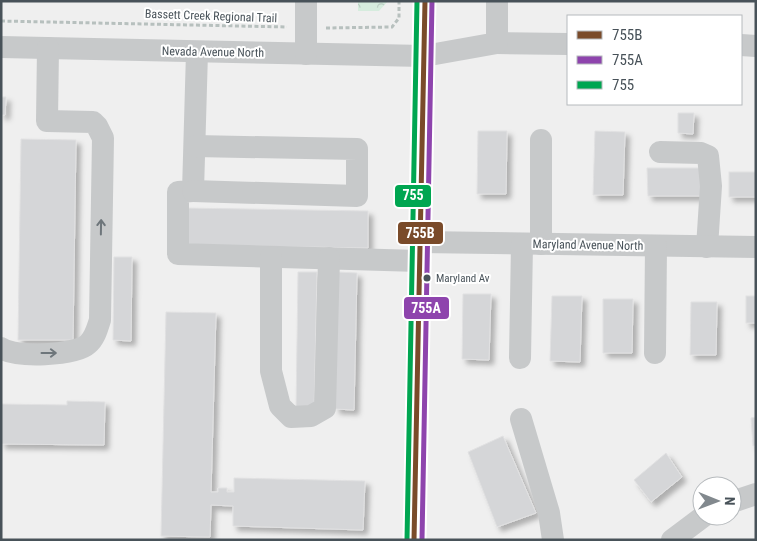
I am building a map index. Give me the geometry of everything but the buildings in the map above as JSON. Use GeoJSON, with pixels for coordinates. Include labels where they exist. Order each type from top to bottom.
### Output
{"type":"FeatureCollection","features":[{"type":"Feature","properties":{"kind":"street"},"geometry":{"type":"LineString","coordinates":[[306,1],[308,28],[306,54]]}},
{"type":"Feature","properties":{"kind":"street"},"geometry":{"type":"LineString","coordinates":[[414,540],[425,1]]}},
{"type":"Feature","properties":{"kind":"street"},"geometry":{"type":"LineString","coordinates":[[497,43],[498,1]]}},
{"type":"Feature","properties":{"kind":"street","name":"Nevada Avenue North"},"geometry":{"type":"LineString","coordinates":[[1,46],[424,56],[497,43],[567,44]]}},
{"type":"Feature","properties":{"kind":"street"},"geometry":{"type":"LineString","coordinates":[[742,45],[756,46]]}},
{"type":"Feature","properties":{"kind":"street"},"geometry":{"type":"LineString","coordinates":[[1,348],[6,352],[17,353],[69,353],[79,351],[89,344],[95,335],[100,320],[103,138],[98,126],[93,122],[47,121],[48,48]]}},
{"type":"Feature","properties":{"kind":"street"},"geometry":{"type":"LineString","coordinates":[[195,146],[357,149],[357,196],[193,192],[197,52]]}},
{"type":"Feature","properties":{"kind":"street"},"geometry":{"type":"LineString","coordinates":[[520,358],[541,140]]}},
{"type":"Feature","properties":{"kind":"street"},"geometry":{"type":"LineString","coordinates":[[660,152],[701,153],[708,156],[711,186],[707,247]]}},
{"type":"Feature","properties":{"kind":"street","name":"Maryland Avenue North"},"geometry":{"type":"LineString","coordinates":[[193,192],[178,192],[178,254],[329,258],[532,244],[756,247]]}},
{"type":"Feature","properties":{"kind":"street"},"geometry":{"type":"LineString","coordinates":[[655,353],[656,246]]}},
{"type":"Feature","properties":{"kind":"street"},"geometry":{"type":"LineString","coordinates":[[271,257],[271,372],[280,406],[291,417],[311,416],[325,408],[329,258]]}},
{"type":"Feature","properties":{"kind":"street"},"geometry":{"type":"LineString","coordinates":[[521,419],[549,514],[553,540]]}},
{"type":"Feature","properties":{"kind":"street"},"geometry":{"type":"LineString","coordinates":[[742,499],[756,494]]}},
{"type":"Feature","properties":{"kind":"street"},"geometry":{"type":"LineString","coordinates":[[672,540],[692,525]]}},
{"type":"Feature","properties":{"kind":"path","name":"Bassett Creek Regional Trail"},"geometry":{"type":"LineString","coordinates":[[1,21],[308,28],[392,27],[399,18],[399,1]]}},
{"type":"Feature","properties":{"kind":"green space"},"geometry":{"type":"Polygon","coordinates":[[[358,1],[388,1],[379,11],[358,11],[358,1]]]}},
{"type":"Feature","properties":{"kind":"transit line","name":"755"},"geometry":{"type":"LineString","coordinates":[[407,540],[417,1]]}},
{"type":"Feature","properties":{"kind":"transit line","name":"755B"},"geometry":{"type":"LineString","coordinates":[[414,540],[425,1]]}},
{"type":"Feature","properties":{"kind":"transit line","name":"755A"},"geometry":{"type":"LineString","coordinates":[[422,540],[432,1]]}},
{"type":"Feature","properties":{"kind":"place","name":"Maryland Av"},"geometry":{"type":"Point","coordinates":[427,278]}}]}
